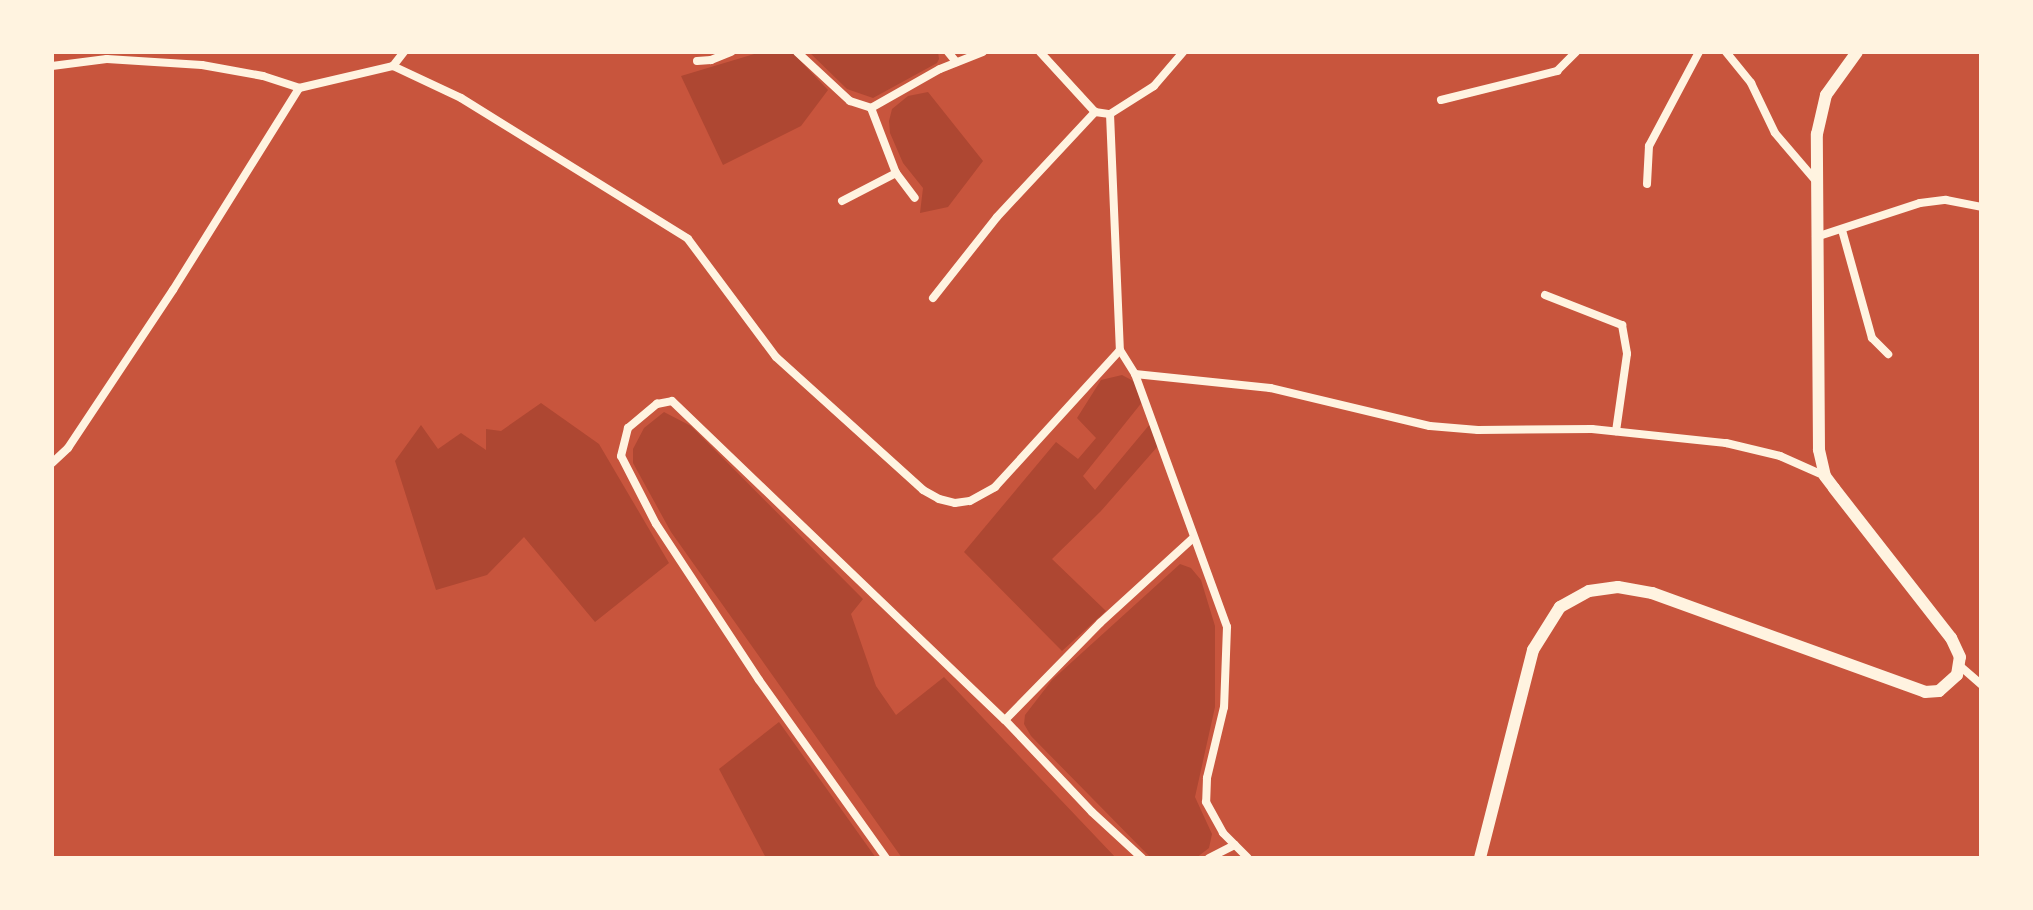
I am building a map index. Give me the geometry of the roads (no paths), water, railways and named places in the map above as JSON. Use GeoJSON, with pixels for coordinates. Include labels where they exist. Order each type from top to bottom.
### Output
{"type":"FeatureCollection","features":[{"type":"Feature","properties":{"kind":"street"},"geometry":{"type":"LineString","coordinates":[[393,66],[404,52]]}},
{"type":"Feature","properties":{"kind":"street"},"geometry":{"type":"LineString","coordinates":[[697,61],[711,60],[731,52]]}},
{"type":"Feature","properties":{"kind":"street"},"geometry":{"type":"LineString","coordinates":[[797,52],[850,101],[871,108],[956,62],[983,52]]}},
{"type":"Feature","properties":{"kind":"street"},"geometry":{"type":"LineString","coordinates":[[948,52],[956,62]]}},
{"type":"Feature","properties":{"kind":"street"},"geometry":{"type":"LineString","coordinates":[[1040,52],[1095,112],[1110,114],[1154,86],[1183,52]]}},
{"type":"Feature","properties":{"kind":"street"},"geometry":{"type":"LineString","coordinates":[[1441,100],[1557,71],[1576,52]]}},
{"type":"Feature","properties":{"kind":"street"},"geometry":{"type":"LineString","coordinates":[[1647,184],[1649,146],[1699,52]]}},
{"type":"Feature","properties":{"kind":"street"},"geometry":{"type":"LineString","coordinates":[[1726,52],[1751,83],[1775,133],[1817,182]]}},
{"type":"Feature","properties":{"kind":"street"},"geometry":{"type":"LineString","coordinates":[[1857,52],[1834,81],[1821,107],[1815,237],[1818,428],[1825,476],[1951,638],[1960,666],[1981,684]]}},
{"type":"Feature","properties":{"kind":"street"},"geometry":{"type":"LineString","coordinates":[[52,66],[107,59],[202,65],[263,76],[299,88],[393,66],[461,98],[688,239],[776,357],[923,490],[939,499],[955,503],[970,501],[995,487],[1120,350]]}},
{"type":"Feature","properties":{"kind":"street"},"geometry":{"type":"LineString","coordinates":[[52,463],[68,448],[164,303],[299,88]]}},
{"type":"Feature","properties":{"kind":"street"},"geometry":{"type":"LineString","coordinates":[[871,108],[896,173],[915,198]]}},
{"type":"Feature","properties":{"kind":"street"},"geometry":{"type":"LineString","coordinates":[[933,298],[997,217],[1095,112]]}},
{"type":"Feature","properties":{"kind":"street"},"geometry":{"type":"LineString","coordinates":[[1110,114],[1120,350],[1135,374],[1192,539],[1222,611],[1228,645],[1224,707],[1207,778],[1206,802],[1216,823],[1248,858]]}},
{"type":"Feature","properties":{"kind":"street"},"geometry":{"type":"LineString","coordinates":[[842,201],[896,173]]}},
{"type":"Feature","properties":{"kind":"street"},"geometry":{"type":"LineString","coordinates":[[1815,237],[1920,203],[1946,200],[1981,207]]}},
{"type":"Feature","properties":{"kind":"street"},"geometry":{"type":"LineString","coordinates":[[1842,230],[1872,338],[1888,354]]}},
{"type":"Feature","properties":{"kind":"street"},"geometry":{"type":"LineString","coordinates":[[1545,295],[1622,325],[1627,354],[1616,431]]}},
{"type":"Feature","properties":{"kind":"street"},"geometry":{"type":"LineString","coordinates":[[1135,374],[1270,388],[1430,426],[1478,430],[1616,431],[1747,447],[1825,476]]}},
{"type":"Feature","properties":{"kind":"street"},"geometry":{"type":"LineString","coordinates":[[886,858],[759,680],[656,524],[621,456],[628,428],[657,404],[672,401],[1005,720],[1092,812],[1142,858]]}},
{"type":"Feature","properties":{"kind":"street"},"geometry":{"type":"LineString","coordinates":[[1005,720],[1100,623],[1192,539]]}},
{"type":"Feature","properties":{"kind":"street"},"geometry":{"type":"LineString","coordinates":[[1480,858],[1533,650],[1545,626],[1560,607],[1589,591],[1618,587],[1652,593],[1925,692],[1946,687],[1960,666]]}},
{"type":"Feature","properties":{"kind":"street"},"geometry":{"type":"LineString","coordinates":[[1209,858],[1235,845]]}}]}
